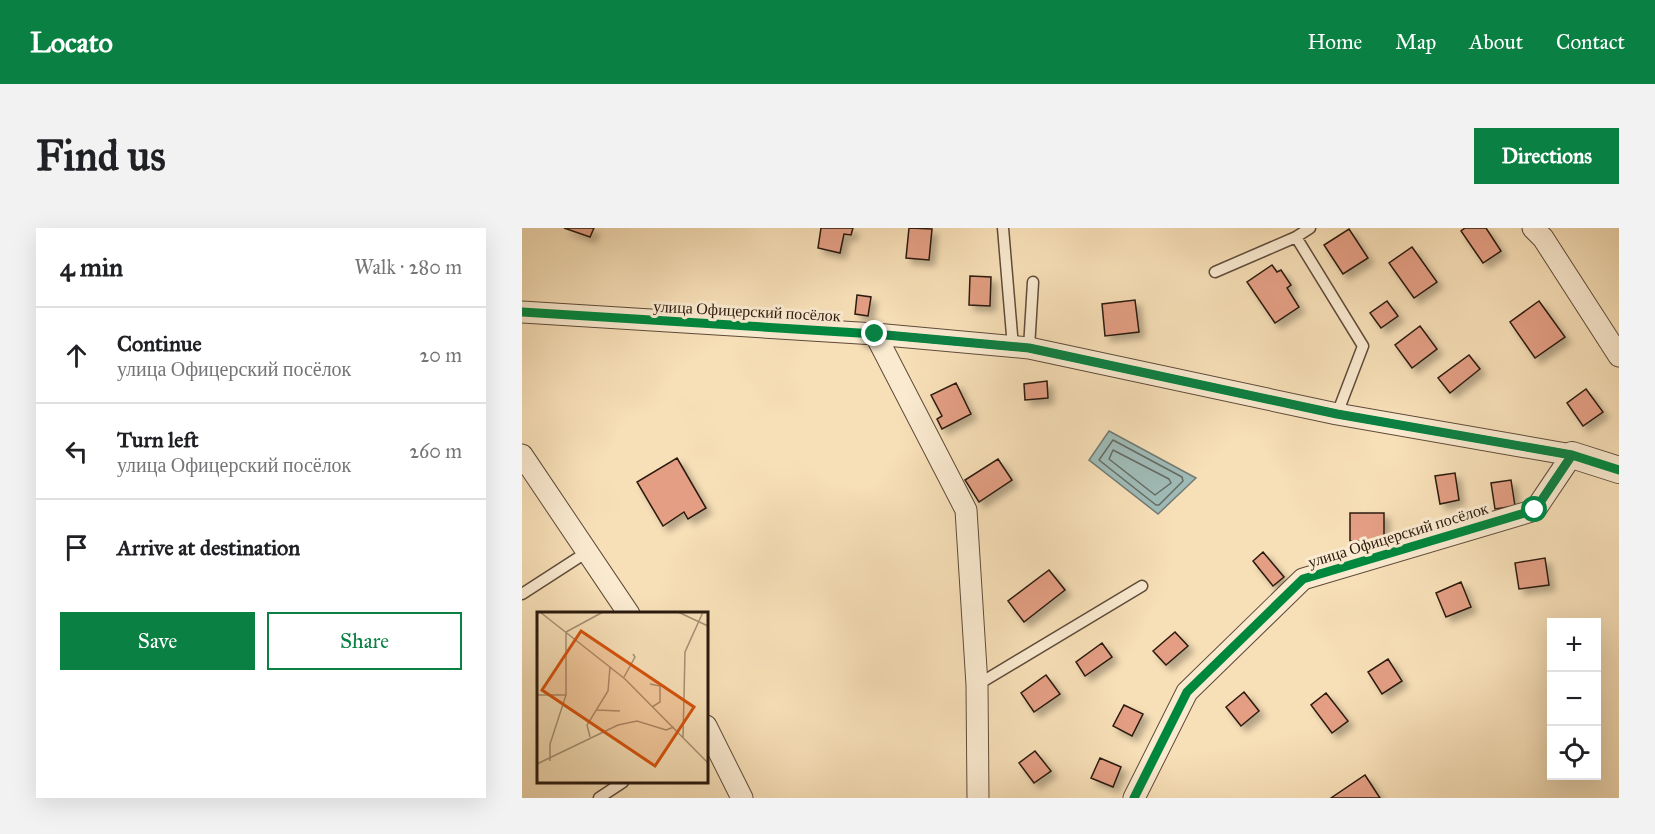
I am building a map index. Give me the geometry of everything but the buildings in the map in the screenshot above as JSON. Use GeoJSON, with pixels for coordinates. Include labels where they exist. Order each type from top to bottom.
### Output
{"type":"FeatureCollection","features":[{"type":"Feature","properties":{"kind":"street"},"geometry":{"type":"LineString","coordinates":[[1533,228],[1543,238],[1619,356]]}},
{"type":"Feature","properties":{"kind":"street","name":"улица Офицерский посёлок"},"geometry":{"type":"LineString","coordinates":[[522,312],[875,334],[1021,348],[1337,414],[1572,455],[1619,470]]}},
{"type":"Feature","properties":{"kind":"street"},"geometry":{"type":"LineString","coordinates":[[875,334],[966,510],[977,685],[978,798]]}},
{"type":"Feature","properties":{"kind":"street"},"geometry":{"type":"LineString","coordinates":[[522,455],[628,612]]}},
{"type":"Feature","properties":{"kind":"street","name":"улица Офицерский посёлок"},"geometry":{"type":"LineString","coordinates":[[1134,798],[1188,692],[1303,579],[1535,510],[1572,455]]}},
{"type":"Feature","properties":{"kind":"street"},"geometry":{"type":"LineString","coordinates":[[708,730],[742,798]]}},
{"type":"Feature","properties":{"kind":"lane"},"geometry":{"type":"LineString","coordinates":[[1003,228],[1021,348]]}},
{"type":"Feature","properties":{"kind":"lane"},"geometry":{"type":"LineString","coordinates":[[1215,272],[1296,237],[1310,228]]}},
{"type":"Feature","properties":{"kind":"lane"},"geometry":{"type":"LineString","coordinates":[[1296,237],[1363,346],[1337,414]]}},
{"type":"Feature","properties":{"kind":"lane"},"geometry":{"type":"LineString","coordinates":[[1021,348],[1034,282]]}},
{"type":"Feature","properties":{"kind":"lane"},"geometry":{"type":"LineString","coordinates":[[522,594],[587,552]]}},
{"type":"Feature","properties":{"kind":"lane"},"geometry":{"type":"LineString","coordinates":[[977,685],[1142,586]]}},
{"type":"Feature","properties":{"kind":"lane"},"geometry":{"type":"LineString","coordinates":[[598,798],[621,783]]}},
{"type":"Feature","properties":{"kind":"water"},"geometry":{"type":"Polygon","coordinates":[[[1109,431],[1196,478],[1158,514],[1089,460],[1109,431]]]}},
{"type":"Feature","properties":{"kind":"cycle path"},"geometry":{"type":"LineString","coordinates":[[522,312],[875,334],[1029,348],[1337,414],[1572,455],[1619,470]]}},
{"type":"Feature","properties":{"kind":"cycle path"},"geometry":{"type":"LineString","coordinates":[[1134,798],[1187,692],[1303,579],[1535,510],[1572,455]]}},
{"type":"Feature","properties":{"kind":"route"},"geometry":{"type":"LineString","coordinates":[[875,334],[1029,348],[1337,414],[1572,455],[1535,510]]}}]}
